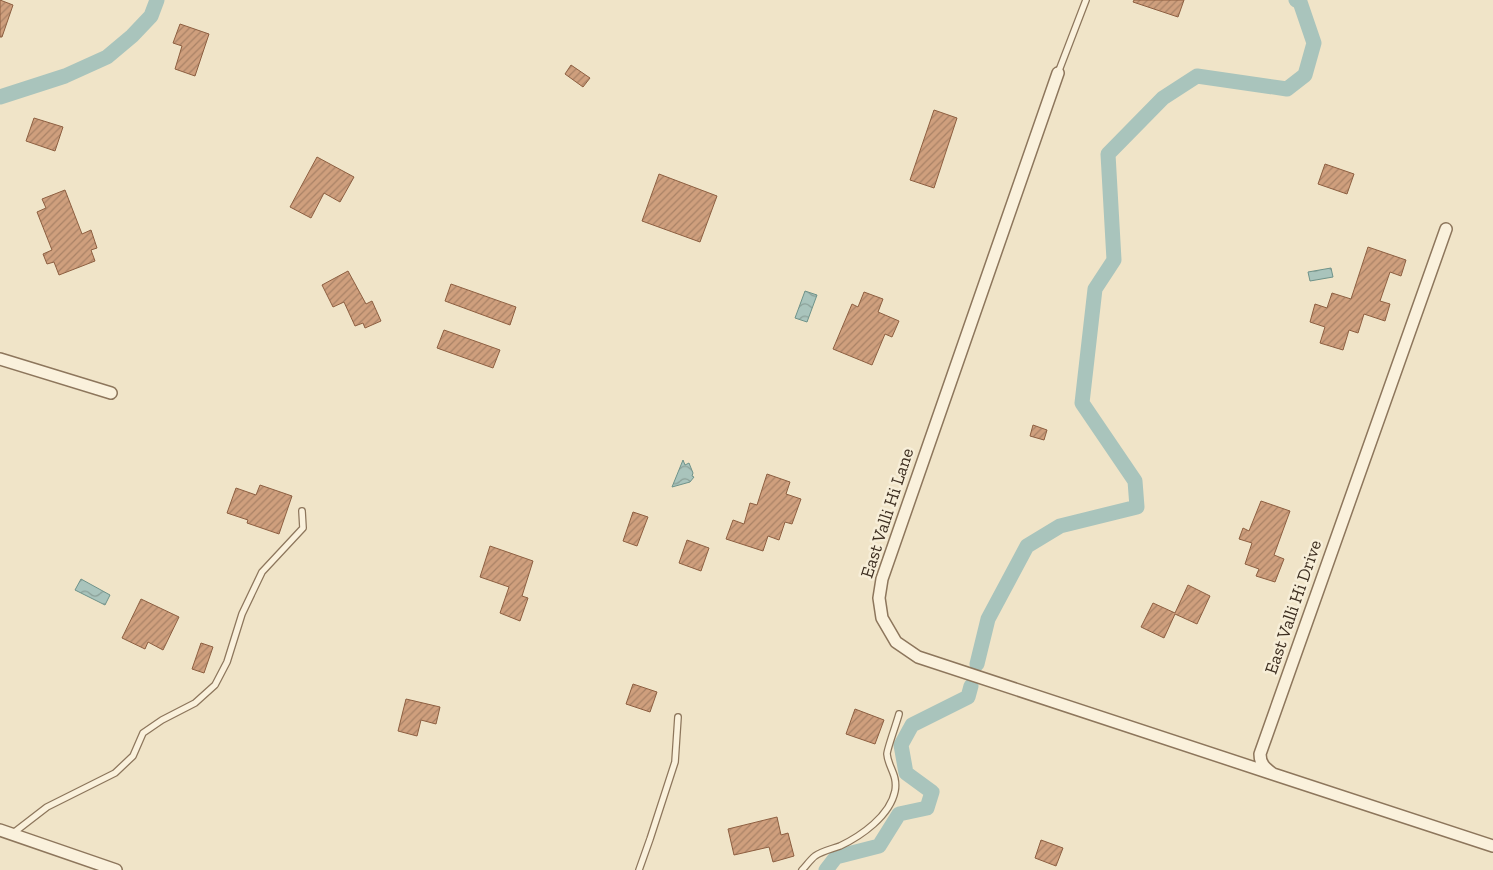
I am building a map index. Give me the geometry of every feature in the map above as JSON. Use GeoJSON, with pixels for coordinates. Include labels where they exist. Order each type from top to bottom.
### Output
{"type":"FeatureCollection","features":[{"type":"Feature","properties":{"kind":"street","name":"East Valli Hi Lane"},"geometry":{"type":"LineString","coordinates":[[1058,73],[882,580],[879,598],[882,618],[896,642],[918,657],[1273,774]]}},
{"type":"Feature","properties":{"kind":"street","name":"East Valli Hi Drive"},"geometry":{"type":"LineString","coordinates":[[1273,774],[1264,767],[1260,760],[1260,754],[1446,229]]}},
{"type":"Feature","properties":{"kind":"street"},"geometry":{"type":"LineString","coordinates":[[0,359],[111,393]]}},
{"type":"Feature","properties":{"kind":"street"},"geometry":{"type":"LineString","coordinates":[[1273,774],[1493,846]]}},
{"type":"Feature","properties":{"kind":"street"},"geometry":{"type":"LineString","coordinates":[[0,830],[116,870]]}},
{"type":"Feature","properties":{"kind":"lane"},"geometry":{"type":"LineString","coordinates":[[1058,73],[1086,0]]}},
{"type":"Feature","properties":{"kind":"lane"},"geometry":{"type":"LineString","coordinates":[[12,834],[47,807],[115,774],[133,756],[143,733],[162,720],[195,703],[215,685],[227,662],[242,614],[262,572],[303,528],[302,511]]}},
{"type":"Feature","properties":{"kind":"lane"},"geometry":{"type":"LineString","coordinates":[[802,870],[816,855],[841,845],[865,832],[878,820],[893,798],[895,778],[887,754],[899,714]]}},
{"type":"Feature","properties":{"kind":"lane"},"geometry":{"type":"LineString","coordinates":[[639,870],[675,762],[678,717]]}},
{"type":"Feature","properties":{"kind":"water"},"geometry":{"type":"Polygon","coordinates":[[[1331,268],[1333,277],[1310,281],[1308,272],[1331,268]]]}},
{"type":"Feature","properties":{"kind":"water"},"geometry":{"type":"Polygon","coordinates":[[[805,291],[817,295],[807,322],[795,318],[805,291]]]}},
{"type":"Feature","properties":{"kind":"water"},"geometry":{"type":"Polygon","coordinates":[[[683,460],[685,465],[689,463],[693,473],[692,476],[694,477],[690,482],[672,487],[683,460]]]}},
{"type":"Feature","properties":{"kind":"water"},"geometry":{"type":"Polygon","coordinates":[[[81,579],[110,595],[105,605],[75,590],[81,579]]]}},
{"type":"Feature","properties":{"kind":"building"},"geometry":{"type":"Polygon","coordinates":[[[0,0],[13,5],[2,37],[0,37],[0,0]]]}},
{"type":"Feature","properties":{"kind":"building"},"geometry":{"type":"Polygon","coordinates":[[[1134,0],[1184,0],[1178,17],[1133,2],[1134,0]]]}},
{"type":"Feature","properties":{"kind":"building"},"geometry":{"type":"Polygon","coordinates":[[[180,24],[209,34],[195,76],[175,69],[182,46],[173,43],[180,24]]]}},
{"type":"Feature","properties":{"kind":"building"},"geometry":{"type":"Polygon","coordinates":[[[571,65],[590,78],[583,87],[565,74],[571,65]]]}},
{"type":"Feature","properties":{"kind":"building"},"geometry":{"type":"Polygon","coordinates":[[[934,110],[957,118],[934,188],[910,180],[934,110]]]}},
{"type":"Feature","properties":{"kind":"building"},"geometry":{"type":"Polygon","coordinates":[[[34,118],[63,127],[55,151],[26,141],[34,118]]]}},
{"type":"Feature","properties":{"kind":"building"},"geometry":{"type":"Polygon","coordinates":[[[317,157],[354,177],[340,202],[324,193],[311,218],[290,207],[317,157]]]}},
{"type":"Feature","properties":{"kind":"building"},"geometry":{"type":"Polygon","coordinates":[[[1325,164],[1354,174],[1347,194],[1318,184],[1325,164]]]}},
{"type":"Feature","properties":{"kind":"building"},"geometry":{"type":"Polygon","coordinates":[[[659,174],[717,196],[700,242],[642,221],[659,174]]]}},
{"type":"Feature","properties":{"kind":"building"},"geometry":{"type":"Polygon","coordinates":[[[65,190],[82,234],[91,230],[97,248],[91,250],[95,261],[59,275],[54,262],[47,264],[43,254],[52,250],[37,212],[46,208],[42,199],[65,190]]]}},
{"type":"Feature","properties":{"kind":"building"},"geometry":{"type":"Polygon","coordinates":[[[1368,247],[1406,260],[1401,276],[1390,272],[1380,301],[1390,304],[1385,321],[1364,314],[1358,333],[1349,330],[1343,350],[1320,343],[1325,327],[1310,322],[1315,304],[1327,308],[1332,293],[1351,299],[1368,247]]]}},
{"type":"Feature","properties":{"kind":"building"},"geometry":{"type":"Polygon","coordinates":[[[348,271],[366,304],[372,301],[381,321],[365,328],[363,323],[355,326],[344,302],[333,307],[322,285],[348,271]]]}},
{"type":"Feature","properties":{"kind":"building"},"geometry":{"type":"Polygon","coordinates":[[[451,284],[516,307],[510,325],[445,301],[451,284]]]}},
{"type":"Feature","properties":{"kind":"building"},"geometry":{"type":"Polygon","coordinates":[[[864,292],[883,299],[878,312],[899,321],[892,337],[885,334],[872,365],[833,349],[852,304],[858,307],[864,292]]]}},
{"type":"Feature","properties":{"kind":"building"},"geometry":{"type":"Polygon","coordinates":[[[444,330],[500,350],[493,368],[437,348],[444,330]]]}},
{"type":"Feature","properties":{"kind":"building"},"geometry":{"type":"Polygon","coordinates":[[[1033,425],[1047,430],[1044,440],[1030,436],[1033,425]]]}},
{"type":"Feature","properties":{"kind":"building"},"geometry":{"type":"Polygon","coordinates":[[[767,474],[790,482],[786,494],[801,499],[792,524],[785,522],[779,540],[768,536],[763,551],[726,539],[733,520],[744,524],[750,503],[757,505],[767,474]]]}},
{"type":"Feature","properties":{"kind":"building"},"geometry":{"type":"Polygon","coordinates":[[[260,485],[292,496],[279,534],[247,523],[248,520],[227,513],[236,488],[256,495],[260,485]]]}},
{"type":"Feature","properties":{"kind":"building"},"geometry":{"type":"Polygon","coordinates":[[[1261,501],[1290,511],[1274,555],[1284,559],[1275,582],[1256,576],[1259,569],[1245,564],[1252,543],[1239,539],[1243,528],[1249,531],[1261,501]]]}},
{"type":"Feature","properties":{"kind":"building"},"geometry":{"type":"Polygon","coordinates":[[[633,512],[648,517],[637,546],[623,541],[633,512]]]}},
{"type":"Feature","properties":{"kind":"building"},"geometry":{"type":"Polygon","coordinates":[[[687,540],[709,548],[701,571],[679,563],[687,540]]]}},
{"type":"Feature","properties":{"kind":"building"},"geometry":{"type":"Polygon","coordinates":[[[490,546],[533,561],[522,596],[528,598],[520,621],[500,613],[509,587],[480,577],[490,546]]]}},
{"type":"Feature","properties":{"kind":"building"},"geometry":{"type":"Polygon","coordinates":[[[1188,585],[1210,596],[1197,624],[1175,614],[1164,638],[1141,627],[1153,603],[1175,613],[1188,585]]]}},
{"type":"Feature","properties":{"kind":"building"},"geometry":{"type":"Polygon","coordinates":[[[141,599],[179,617],[163,650],[148,642],[145,649],[122,638],[141,599]]]}},
{"type":"Feature","properties":{"kind":"building"},"geometry":{"type":"Polygon","coordinates":[[[201,643],[213,647],[204,673],[192,669],[201,643]]]}},
{"type":"Feature","properties":{"kind":"building"},"geometry":{"type":"Polygon","coordinates":[[[633,684],[657,692],[650,712],[626,704],[633,684]]]}},
{"type":"Feature","properties":{"kind":"building"},"geometry":{"type":"Polygon","coordinates":[[[406,699],[440,707],[436,724],[421,720],[417,736],[398,731],[406,699]]]}},
{"type":"Feature","properties":{"kind":"building"},"geometry":{"type":"Polygon","coordinates":[[[855,709],[884,720],[875,744],[846,734],[855,709]]]}},
{"type":"Feature","properties":{"kind":"building"},"geometry":{"type":"Polygon","coordinates":[[[777,817],[781,835],[788,833],[794,856],[773,862],[769,847],[734,855],[728,829],[777,817]]]}},
{"type":"Feature","properties":{"kind":"building"},"geometry":{"type":"Polygon","coordinates":[[[1041,840],[1063,848],[1056,866],[1035,858],[1041,840]]]}},
{"type":"Feature","properties":{"kind":"waterway"},"geometry":{"type":"LineString","coordinates":[[0,97],[65,76],[107,57],[132,36],[151,16],[157,0]]}},
{"type":"Feature","properties":{"kind":"waterway"},"geometry":{"type":"LineString","coordinates":[[977,664],[988,619],[1027,546],[1060,526],[1137,507],[1135,481],[1082,403],[1095,289],[1114,260],[1108,154],[1163,98],[1197,76],[1287,89],[1305,75],[1314,43],[1300,2],[1296,0]]}},
{"type":"Feature","properties":{"kind":"waterway"},"geometry":{"type":"LineString","coordinates":[[826,870],[836,857],[879,846],[899,814],[927,808],[932,792],[906,773],[901,745],[912,725],[968,697],[971,686]]}}]}
